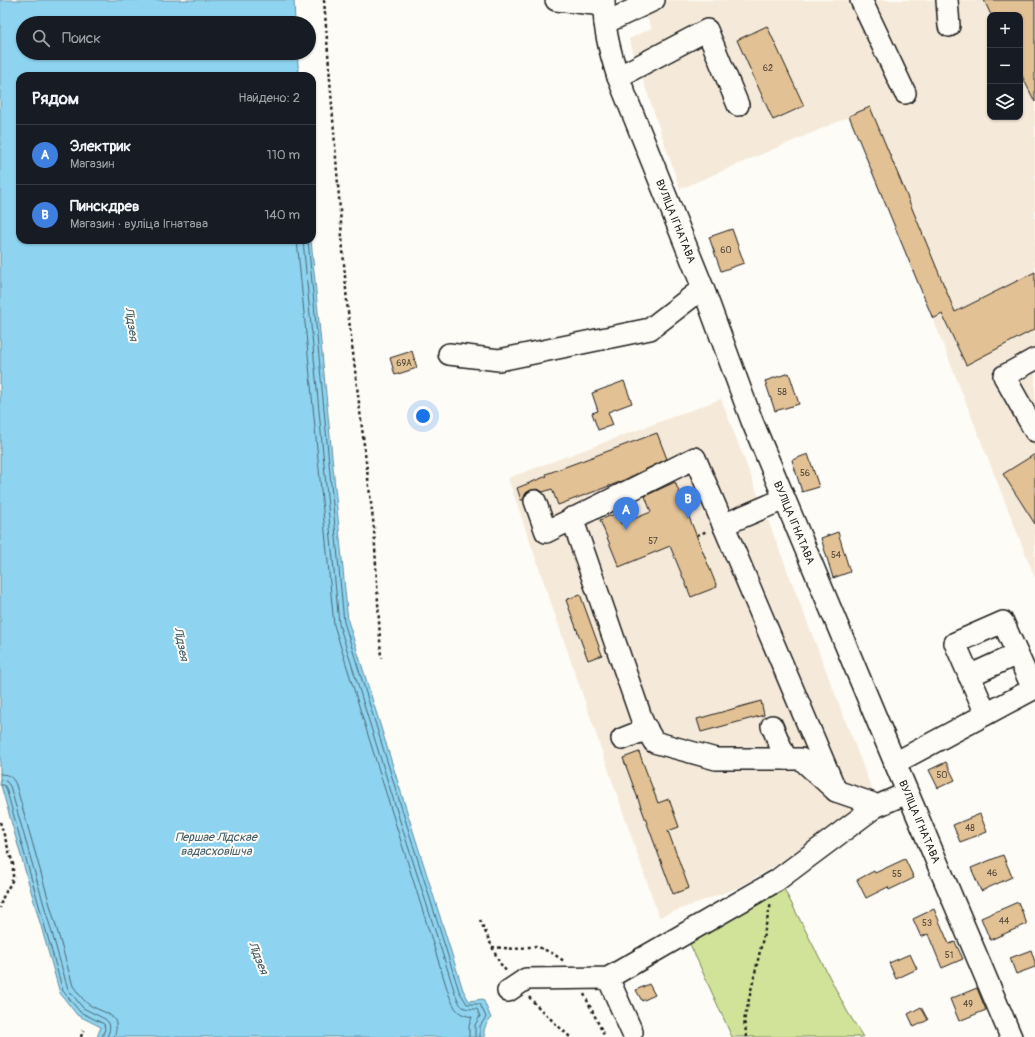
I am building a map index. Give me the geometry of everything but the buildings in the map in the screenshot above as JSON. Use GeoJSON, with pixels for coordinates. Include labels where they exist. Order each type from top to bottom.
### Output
{"type":"FeatureCollection","features":[{"type":"Feature","properties":{"kind":"street"},"geometry":{"type":"LineString","coordinates":[[556,0],[604,9],[654,0]]}},
{"type":"Feature","properties":{"kind":"street"},"geometry":{"type":"LineString","coordinates":[[861,0],[905,93]]}},
{"type":"Feature","properties":{"kind":"street"},"geometry":{"type":"LineString","coordinates":[[947,0],[949,26]]}},
{"type":"Feature","properties":{"kind":"street","name":"ВУЛІЦА ІГНАТАВА"},"geometry":{"type":"LineString","coordinates":[[604,9],[609,47],[618,77],[702,288],[752,420],[907,793],[1011,1037]]}},
{"type":"Feature","properties":{"kind":"street"},"geometry":{"type":"LineString","coordinates":[[618,77],[706,30],[738,105]]}},
{"type":"Feature","properties":{"kind":"street"},"geometry":{"type":"LineString","coordinates":[[448,354],[499,360],[650,329],[702,288]]}},
{"type":"Feature","properties":{"kind":"street"},"geometry":{"type":"LineString","coordinates":[[1035,359],[1004,376],[1035,431]]}},
{"type":"Feature","properties":{"kind":"street"},"geometry":{"type":"LineString","coordinates":[[535,501],[546,532],[695,458],[836,791]]}},
{"type":"Feature","properties":{"kind":"street"},"geometry":{"type":"LineString","coordinates":[[723,525],[784,499]]}},
{"type":"Feature","properties":{"kind":"street"},"geometry":{"type":"LineString","coordinates":[[572,518],[643,723],[654,742],[716,759],[801,759],[836,791],[871,803],[875,807]]}},
{"type":"Feature","properties":{"kind":"street"},"geometry":{"type":"LineString","coordinates":[[895,764],[1034,689],[1003,622],[955,643],[986,714]]}},
{"type":"Feature","properties":{"kind":"street"},"geometry":{"type":"LineString","coordinates":[[969,676],[1017,654]]}},
{"type":"Feature","properties":{"kind":"street"},"geometry":{"type":"LineString","coordinates":[[772,726],[786,759]]}},
{"type":"Feature","properties":{"kind":"street"},"geometry":{"type":"LineString","coordinates":[[622,739],[647,729]]}},
{"type":"Feature","properties":{"kind":"street"},"geometry":{"type":"LineString","coordinates":[[508,991],[526,979],[608,978],[776,881],[875,807],[907,793]]}},
{"type":"Feature","properties":{"kind":"street"},"geometry":{"type":"LineString","coordinates":[[608,978],[632,1032]]}},
{"type":"Feature","properties":{"kind":"path"},"geometry":{"type":"LineString","coordinates":[[324,0],[347,303],[374,528],[381,658]]}},
{"type":"Feature","properties":{"kind":"path"},"geometry":{"type":"LineString","coordinates":[[0,822],[13,864],[13,879],[2,899],[0,908]]}},
{"type":"Feature","properties":{"kind":"path"},"geometry":{"type":"LineString","coordinates":[[747,1037],[744,1021],[776,881]]}},
{"type":"Feature","properties":{"kind":"path"},"geometry":{"type":"LineString","coordinates":[[81,1037],[83,1030]]}},
{"type":"Feature","properties":{"kind":"shaded area"},"geometry":{"type":"Polygon","coordinates":[[[637,0],[1035,0],[1035,578],[933,319],[849,117],[680,189],[629,39],[652,28],[637,0]]]}},
{"type":"Feature","properties":{"kind":"shaded area"},"geometry":{"type":"Polygon","coordinates":[[[721,399],[875,797],[868,809],[740,887],[659,917],[508,478],[721,399]]]}},
{"type":"Feature","properties":{"kind":"green space"},"geometry":{"type":"Polygon","coordinates":[[[784,889],[847,1011],[863,1037],[732,1037],[690,944],[784,889]]]}},
{"type":"Feature","properties":{"kind":"water","name":"Першае Лідскае вадасховішча"},"geometry":{"type":"Polygon","coordinates":[[[0,0],[294,0],[295,16],[16,16],[16,60],[298,60],[299,72],[16,72],[16,244],[311,244],[348,621],[463,990],[469,1001],[483,999],[491,1018],[485,1027],[485,1037],[97,1037],[101,1027],[77,1015],[60,993],[0,782],[0,0]]]}},
{"type":"Feature","properties":{"kind":"place","name":"Пинскдрев"},"geometry":{"type":"Point","coordinates":[688,519]}},
{"type":"Feature","properties":{"kind":"place","name":"Электрик"},"geometry":{"type":"Point","coordinates":[626,530]}},
{"type":"Feature","properties":{"kind":"water label","name":"Лідзея"},"geometry":{"type":"Point","coordinates":[131,324]}},
{"type":"Feature","properties":{"kind":"water label","name":"Лідзея"},"geometry":{"type":"Point","coordinates":[181,644]}},
{"type":"Feature","properties":{"kind":"water label","name":"Лідзея"},"geometry":{"type":"Point","coordinates":[258,958]}}]}
